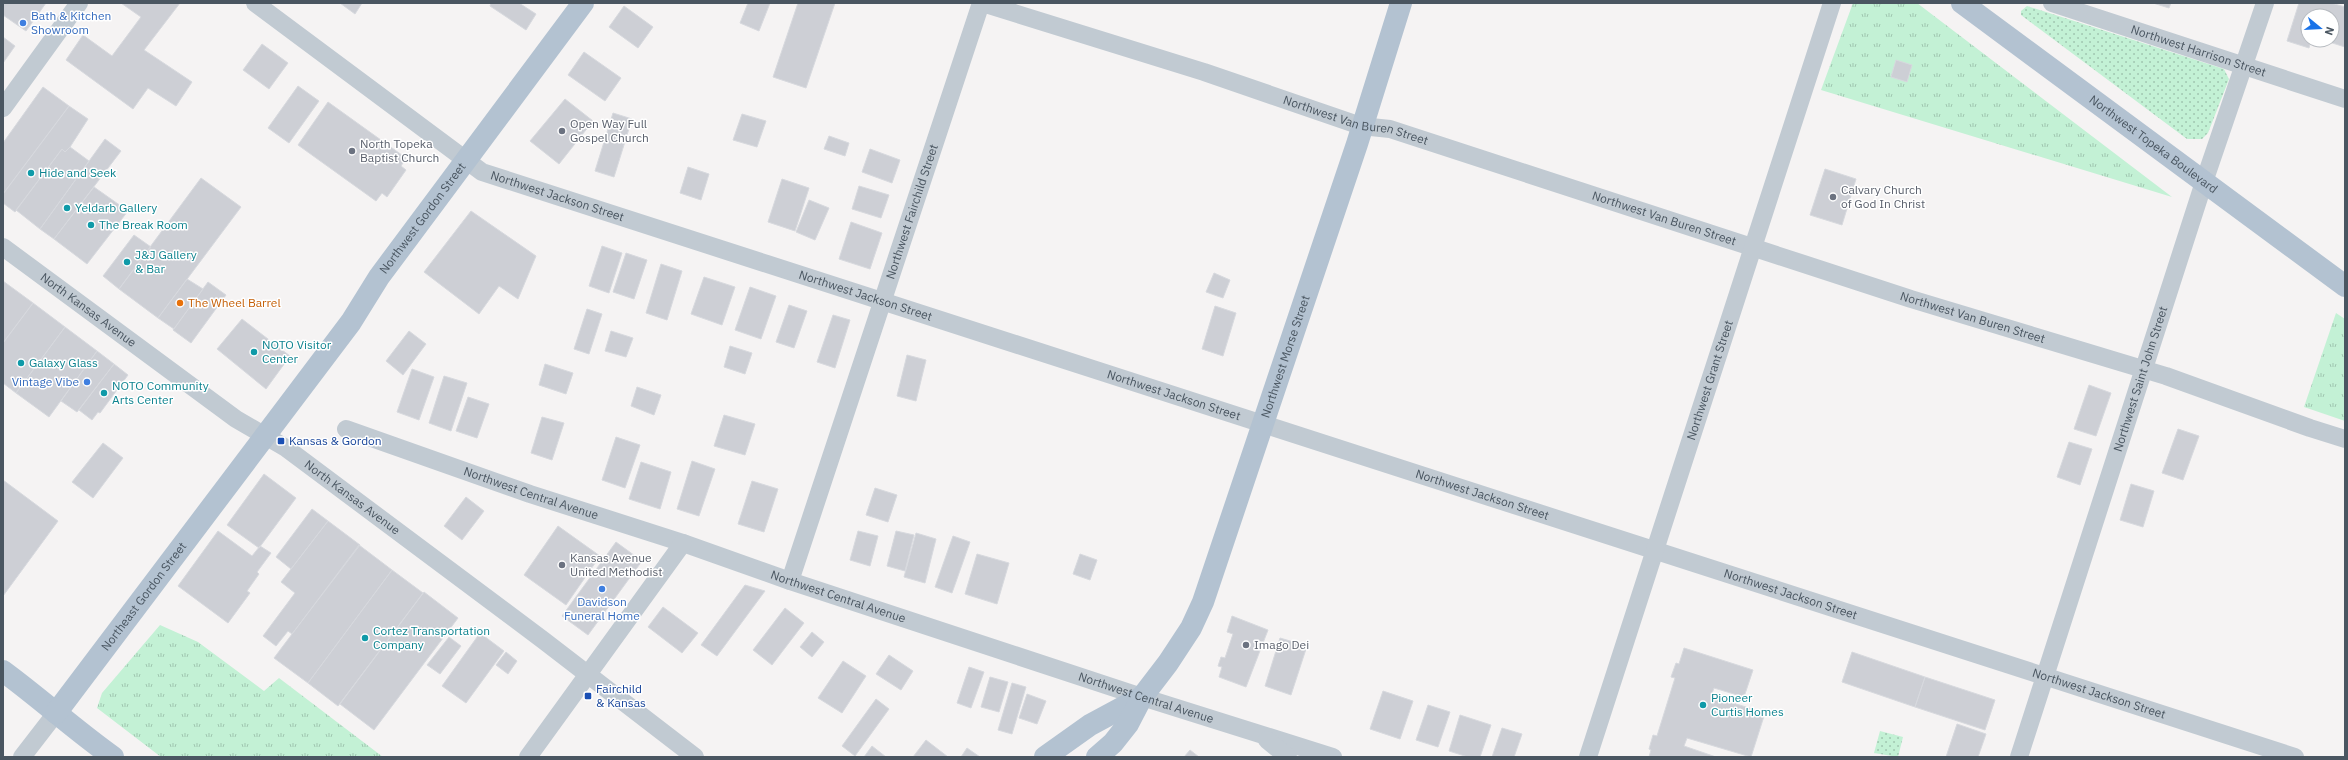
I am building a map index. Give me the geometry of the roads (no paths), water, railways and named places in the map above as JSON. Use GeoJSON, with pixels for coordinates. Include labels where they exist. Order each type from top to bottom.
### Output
{"type":"FeatureCollection","features":[{"type":"Feature","properties":{"kind":"main road","name":"Northwest Gordon Street"},"geometry":{"type":"LineString","coordinates":[[266,436],[351,322],[379,277],[583,3]]}},
{"type":"Feature","properties":{"kind":"main road","name":"Northwest Morse Street"},"geometry":{"type":"LineString","coordinates":[[1097,757],[1113,743],[1128,724],[1142,697],[1168,664],[1191,628],[1203,602],[1362,126],[1401,3]]}},
{"type":"Feature","properties":{"kind":"main road","name":"Northwest Topeka Boulevard"},"geometry":{"type":"LineString","coordinates":[[1962,3],[2345,286]]}},
{"type":"Feature","properties":{"kind":"main road","name":"Northeast Gordon Street"},"geometry":{"type":"LineString","coordinates":[[56,713],[266,436]]}},
{"type":"Feature","properties":{"kind":"main road"},"geometry":{"type":"LineString","coordinates":[[3,671],[37,696],[72,728],[113,757]]}},
{"type":"Feature","properties":{"kind":"main road","name":"Northwest Morse Street"},"geometry":{"type":"LineString","coordinates":[[1045,757],[1090,725],[1142,697]]}},
{"type":"Feature","properties":{"kind":"street"},"geometry":{"type":"LineString","coordinates":[[3,108],[79,3]]}},
{"type":"Feature","properties":{"kind":"street","name":"Northwest Jackson Street"},"geometry":{"type":"LineString","coordinates":[[255,3],[482,172],[2295,757]]}},
{"type":"Feature","properties":{"kind":"street","name":"Northwest Van Buren Street"},"geometry":{"type":"LineString","coordinates":[[982,3],[1204,72],[1362,126],[1390,129],[1911,299],[2145,369],[2345,439]]}},
{"type":"Feature","properties":{"kind":"street","name":"Northwest Fairchild Street"},"geometry":{"type":"LineString","coordinates":[[790,581],[982,3]]}},
{"type":"Feature","properties":{"kind":"street","name":"Northwest Grant Street"},"geometry":{"type":"LineString","coordinates":[[1588,757],[1832,3]]}},
{"type":"Feature","properties":{"kind":"street","name":"Northwest Harrison Street"},"geometry":{"type":"LineString","coordinates":[[2052,3],[2345,99]]}},
{"type":"Feature","properties":{"kind":"street","name":"Northwest Saint John Street"},"geometry":{"type":"LineString","coordinates":[[2019,757],[2204,182],[2265,3]]}},
{"type":"Feature","properties":{"kind":"street","name":"North Kansas Avenue"},"geometry":{"type":"LineString","coordinates":[[3,247],[236,419],[292,453],[543,640],[587,676],[695,757]]}},
{"type":"Feature","properties":{"kind":"street","name":"Northwest Central Avenue"},"geometry":{"type":"LineString","coordinates":[[346,429],[530,494],[684,543],[790,581],[1142,697],[1333,757]]}},
{"type":"Feature","properties":{"kind":"street"},"geometry":{"type":"LineString","coordinates":[[528,757],[684,543]]}},
{"type":"Feature","properties":{"kind":"street","name":"Northeast Gordon Street"},"geometry":{"type":"LineString","coordinates":[[22,757],[56,713]]}},
{"type":"Feature","properties":{"kind":"street"},"geometry":{"type":"LineString","coordinates":[[1256,732],[1288,757]]}},
{"type":"Feature","properties":{"kind":"place","name":"Bath & Kitchen Showroom"},"geometry":{"type":"Point","coordinates":[23,23]}},
{"type":"Feature","properties":{"kind":"place","name":"Open Way Full Gospel Church"},"geometry":{"type":"Point","coordinates":[562,131]}},
{"type":"Feature","properties":{"kind":"place","name":"North Topeka Baptist Church"},"geometry":{"type":"Point","coordinates":[352,151]}},
{"type":"Feature","properties":{"kind":"place","name":"Hide and Seek"},"geometry":{"type":"Point","coordinates":[31,173]}},
{"type":"Feature","properties":{"kind":"place","name":"Calvary Church of God In Christ"},"geometry":{"type":"Point","coordinates":[1833,197]}},
{"type":"Feature","properties":{"kind":"place","name":"Yeldarb Gallery"},"geometry":{"type":"Point","coordinates":[67,208]}},
{"type":"Feature","properties":{"kind":"place","name":"The Break Room"},"geometry":{"type":"Point","coordinates":[91,225]}},
{"type":"Feature","properties":{"kind":"place","name":"J&J Gallery & Bar"},"geometry":{"type":"Point","coordinates":[127,262]}},
{"type":"Feature","properties":{"kind":"place","name":"The Wheel Barrel"},"geometry":{"type":"Point","coordinates":[180,303]}},
{"type":"Feature","properties":{"kind":"place","name":"NOTO Visitor Center"},"geometry":{"type":"Point","coordinates":[254,352]}},
{"type":"Feature","properties":{"kind":"place","name":"Galaxy Glass"},"geometry":{"type":"Point","coordinates":[21,363]}},
{"type":"Feature","properties":{"kind":"place","name":"Vintage Vibe"},"geometry":{"type":"Point","coordinates":[87,382]}},
{"type":"Feature","properties":{"kind":"place","name":"NOTO Community Arts Center"},"geometry":{"type":"Point","coordinates":[104,393]}},
{"type":"Feature","properties":{"kind":"place","name":"Kansas & Gordon"},"geometry":{"type":"Point","coordinates":[281,441]}},
{"type":"Feature","properties":{"kind":"place","name":"Kansas Avenue United Methodist"},"geometry":{"type":"Point","coordinates":[562,565]}},
{"type":"Feature","properties":{"kind":"place","name":"Davidson Funeral Home"},"geometry":{"type":"Point","coordinates":[602,589]}},
{"type":"Feature","properties":{"kind":"place","name":"Cortez Transportation Company"},"geometry":{"type":"Point","coordinates":[365,638]}},
{"type":"Feature","properties":{"kind":"place","name":"Imago Dei"},"geometry":{"type":"Point","coordinates":[1246,645]}},
{"type":"Feature","properties":{"kind":"place","name":"Fairchild & Kansas"},"geometry":{"type":"Point","coordinates":[588,696]}},
{"type":"Feature","properties":{"kind":"place","name":"Pioneer Curtis Homes"},"geometry":{"type":"Point","coordinates":[1703,705]}}]}
